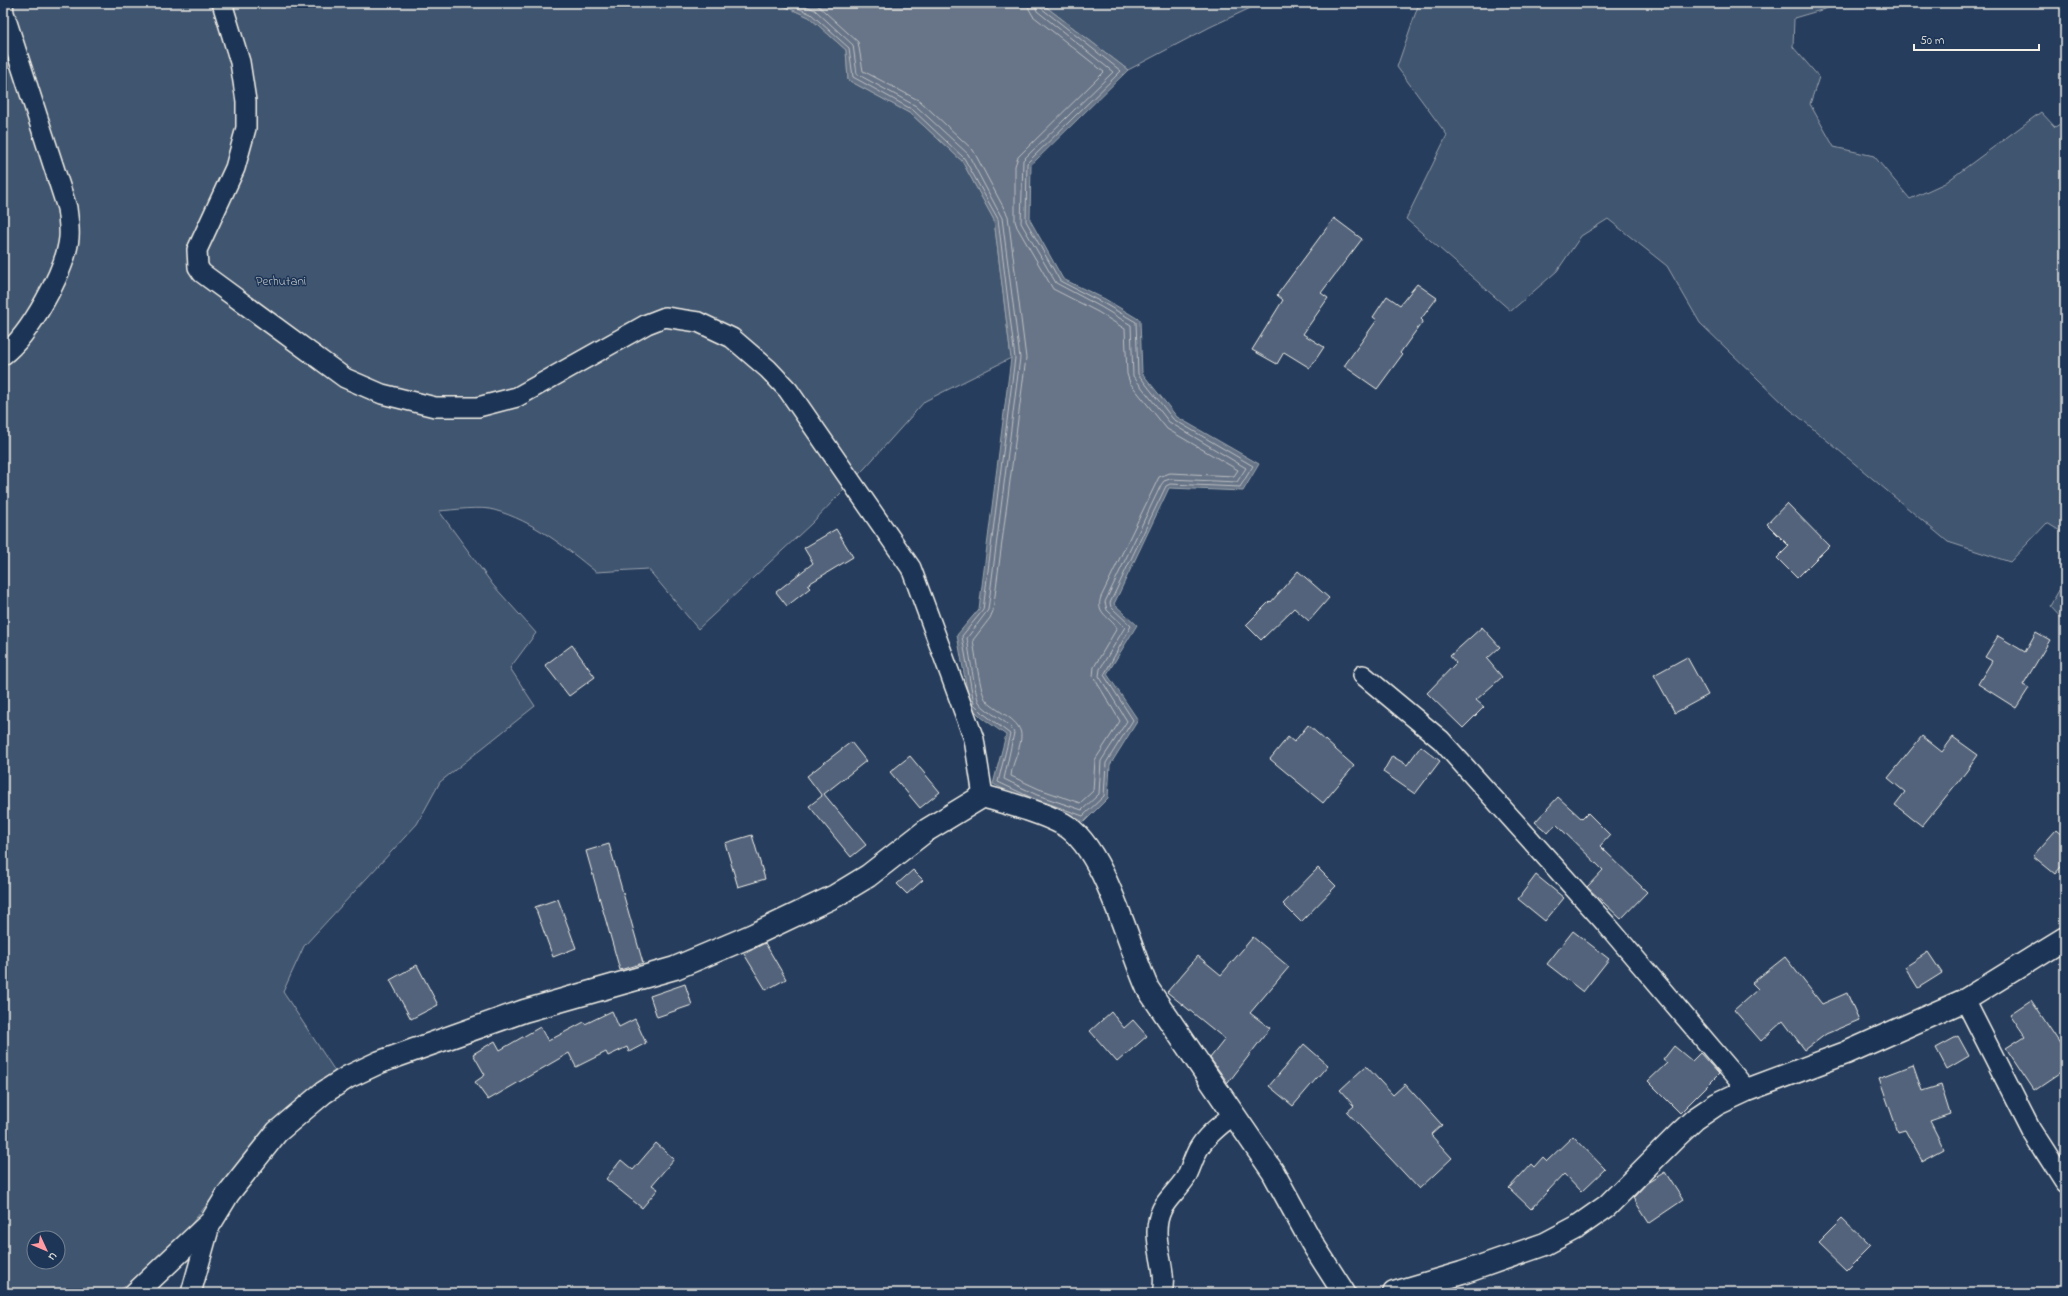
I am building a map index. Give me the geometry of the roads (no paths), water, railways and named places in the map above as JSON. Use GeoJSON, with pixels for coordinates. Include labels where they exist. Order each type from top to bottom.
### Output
{"type":"FeatureCollection","features":[{"type":"Feature","properties":{"kind":"main road"},"geometry":{"type":"LineString","coordinates":[[136,1293],[211,1222],[228,1194],[277,1132],[323,1093],[348,1077],[380,1062],[524,1011],[675,968],[738,942],[835,896],[868,876],[927,830],[983,796],[1064,824],[1086,844],[1113,899],[1138,968],[1148,989],[1272,1172],[1312,1243],[1344,1293]]}},
{"type":"Feature","properties":{"kind":"main road"},"geometry":{"type":"LineString","coordinates":[[1394,1293],[1462,1273],[1538,1246],[1577,1227],[1607,1206],[1695,1118],[1717,1104],[1747,1090],[1846,1053],[1965,1000],[2065,938]]}},
{"type":"Feature","properties":{"kind":"street"},"geometry":{"type":"LineString","coordinates":[[222,3],[240,62],[246,101],[246,128],[235,168],[197,250],[198,267],[202,273],[345,378],[382,394],[435,407],[478,407],[517,397],[647,324],[665,316],[698,322],[732,338],[768,368],[788,390],[911,568],[974,739],[983,796]]}},
{"type":"Feature","properties":{"kind":"street"},"geometry":{"type":"LineString","coordinates":[[3,4],[4,13],[67,208],[70,239],[60,271],[35,319],[10,350],[3,355]]}},
{"type":"Feature","properties":{"kind":"street"},"geometry":{"type":"LineString","coordinates":[[1363,675],[1441,740],[1607,925],[1747,1090]]}},
{"type":"Feature","properties":{"kind":"street"},"geometry":{"type":"LineString","coordinates":[[1965,1000],[2031,1130],[2065,1183]]}},
{"type":"Feature","properties":{"kind":"street"},"geometry":{"type":"LineString","coordinates":[[1162,1293],[1165,1282],[1159,1256],[1157,1232],[1160,1212],[1169,1196],[1183,1181],[1191,1169],[1198,1149],[1207,1137],[1234,1114]]}},
{"type":"Feature","properties":{"kind":"street"},"geometry":{"type":"LineString","coordinates":[[190,1293],[211,1222]]}},
{"type":"Feature","properties":{"kind":"water"},"geometry":{"type":"Polygon","coordinates":[[[777,3],[1041,3],[1128,70],[1031,165],[1030,220],[1063,279],[1105,299],[1140,320],[1142,373],[1177,417],[1259,464],[1243,491],[1169,488],[1114,604],[1137,625],[1107,674],[1138,720],[1110,765],[1108,798],[1084,822],[1065,813],[1033,803],[993,784],[1006,735],[981,717],[970,706],[957,635],[979,609],[1011,358],[994,220],[962,161],[911,114],[848,80],[846,50],[809,17],[777,3]]]}},
{"type":"Feature","properties":{"kind":"park label","name":"Perhutani"},"geometry":{"type":"Point","coordinates":[281,281]}}]}
